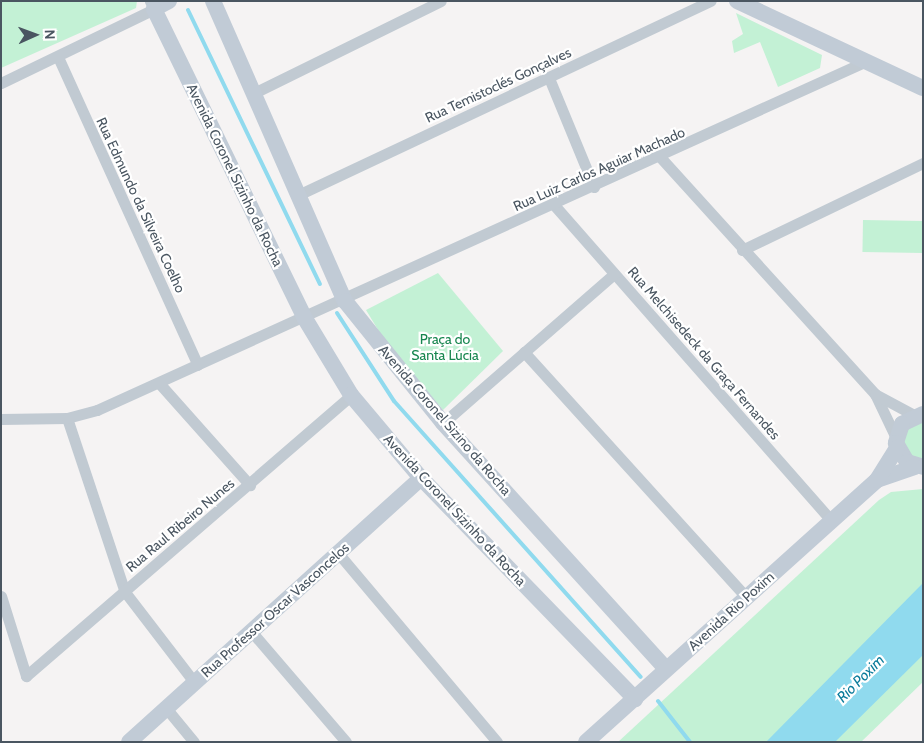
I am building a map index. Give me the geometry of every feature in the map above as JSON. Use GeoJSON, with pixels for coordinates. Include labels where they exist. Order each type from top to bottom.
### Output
{"type":"FeatureCollection","features":[{"type":"Feature","properties":{"kind":"street"},"geometry":{"type":"LineString","coordinates":[[1,83],[58,58],[152,5],[168,1]]}},
{"type":"Feature","properties":{"kind":"street","name":"Avenida Coronel Sizino da Rocha"},"geometry":{"type":"LineString","coordinates":[[214,1],[344,301],[443,423],[666,669]]}},
{"type":"Feature","properties":{"kind":"street"},"geometry":{"type":"LineString","coordinates":[[254,93],[441,1]]}},
{"type":"Feature","properties":{"kind":"street","name":"Rua Temistoclés Gonçalves"},"geometry":{"type":"LineString","coordinates":[[298,195],[711,1]]}},
{"type":"Feature","properties":{"kind":"street"},"geometry":{"type":"LineString","coordinates":[[737,1],[922,89]]}},
{"type":"Feature","properties":{"kind":"street","name":"Avenida Coronel Sizinho da Rocha"},"geometry":{"type":"LineString","coordinates":[[152,5],[304,317],[351,395],[421,478],[634,698]]}},
{"type":"Feature","properties":{"kind":"street","name":"Rua Edmundo da Silveira Coelho"},"geometry":{"type":"LineString","coordinates":[[58,58],[198,365]]}},
{"type":"Feature","properties":{"kind":"street","name":"Rua Luiz Carlos Aguiar Machado"},"geometry":{"type":"LineString","coordinates":[[68,418],[159,384],[304,317],[344,301],[661,158],[864,62]]}},
{"type":"Feature","properties":{"kind":"street"},"geometry":{"type":"LineString","coordinates":[[549,78],[594,187]]}},
{"type":"Feature","properties":{"kind":"street"},"geometry":{"type":"LineString","coordinates":[[661,158],[742,250],[875,394],[897,443],[920,468]]}},
{"type":"Feature","properties":{"kind":"street"},"geometry":{"type":"LineString","coordinates":[[742,250],[923,163]]}},
{"type":"Feature","properties":{"kind":"street","name":"Rua Melchisedeck da Graça Fernandes"},"geometry":{"type":"LineString","coordinates":[[554,206],[831,520]]}},
{"type":"Feature","properties":{"kind":"street"},"geometry":{"type":"LineString","coordinates":[[443,423],[614,274]]}},
{"type":"Feature","properties":{"kind":"street"},"geometry":{"type":"LineString","coordinates":[[524,352],[746,598]]}},
{"type":"Feature","properties":{"kind":"street"},"geometry":{"type":"LineString","coordinates":[[159,384],[250,485]]}},
{"type":"Feature","properties":{"kind":"street"},"geometry":{"type":"LineString","coordinates":[[875,394],[920,413]]}},
{"type":"Feature","properties":{"kind":"street","name":"Rua Raul Ribeiro Nunes"},"geometry":{"type":"LineString","coordinates":[[4,614],[26,676],[250,485],[351,395]]}},
{"type":"Feature","properties":{"kind":"street","name":"Avenida Rio Poxim"},"geometry":{"type":"LineString","coordinates":[[586,742],[877,480],[897,443],[902,424],[920,413]]}},
{"type":"Feature","properties":{"kind":"street"},"geometry":{"type":"LineString","coordinates":[[1,419],[68,418],[125,592],[194,682]]}},
{"type":"Feature","properties":{"kind":"street","name":"Avenida Rio Poxim"},"geometry":{"type":"LineString","coordinates":[[877,480],[920,468]]}},
{"type":"Feature","properties":{"kind":"street","name":"Rua Professor Oscar Vasconcelos"},"geometry":{"type":"LineString","coordinates":[[129,742],[421,478]]}},
{"type":"Feature","properties":{"kind":"street"},"geometry":{"type":"LineString","coordinates":[[338,553],[497,742]]}},
{"type":"Feature","properties":{"kind":"street"},"geometry":{"type":"LineString","coordinates":[[1,596],[4,614]]}},
{"type":"Feature","properties":{"kind":"street"},"geometry":{"type":"LineString","coordinates":[[251,631],[346,742]]}},
{"type":"Feature","properties":{"kind":"street"},"geometry":{"type":"LineString","coordinates":[[166,708],[194,742]]}},
{"type":"Feature","properties":{"kind":"green space"},"geometry":{"type":"Polygon","coordinates":[[[1,1],[137,1],[136,8],[1,68],[1,1]]]}},
{"type":"Feature","properties":{"kind":"green space"},"geometry":{"type":"Polygon","coordinates":[[[736,13],[822,55],[820,68],[778,87],[760,42],[734,53],[732,41],[743,34],[736,13]]]}},
{"type":"Feature","properties":{"kind":"green space"},"geometry":{"type":"Polygon","coordinates":[[[863,220],[923,221],[922,253],[862,252],[863,220]]]}},
{"type":"Feature","properties":{"kind":"green space","name":"Praça do Santa Lúcia"},"geometry":{"type":"Polygon","coordinates":[[[438,273],[503,351],[443,410],[383,338],[366,310],[438,273]]]}},
{"type":"Feature","properties":{"kind":"green space"},"geometry":{"type":"Polygon","coordinates":[[[923,418],[923,463],[905,455],[902,432],[923,418]]]}},
{"type":"Feature","properties":{"kind":"green space"},"geometry":{"type":"Polygon","coordinates":[[[923,489],[923,682],[861,742],[618,742],[879,500],[891,492],[923,489]]]}},
{"type":"Feature","properties":{"kind":"water","name":"Rio Poxim"},"geometry":{"type":"Polygon","coordinates":[[[923,583],[923,655],[835,742],[766,742],[923,583]]]}},
{"type":"Feature","properties":{"kind":"waterway"},"geometry":{"type":"LineString","coordinates":[[188,10],[320,284]]}},
{"type":"Feature","properties":{"kind":"waterway"},"geometry":{"type":"LineString","coordinates":[[337,313],[394,401],[641,677]]}},
{"type":"Feature","properties":{"kind":"waterway"},"geometry":{"type":"LineString","coordinates":[[658,701],[690,742]]}}]}
